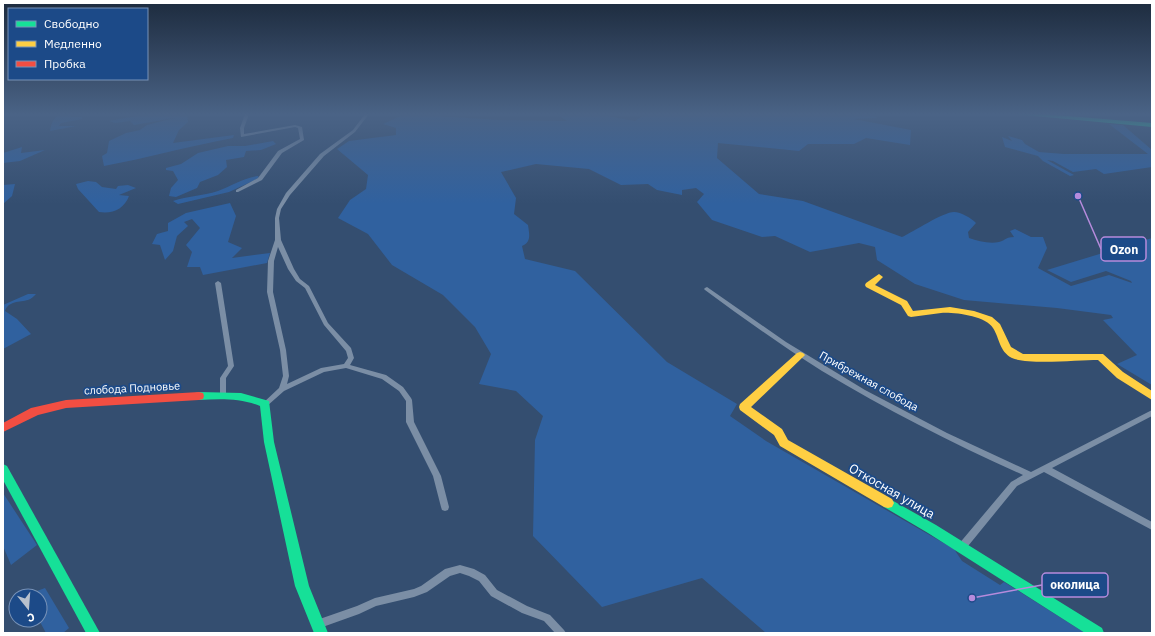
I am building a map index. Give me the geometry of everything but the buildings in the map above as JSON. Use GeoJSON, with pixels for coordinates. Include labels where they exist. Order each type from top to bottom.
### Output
{"type":"FeatureCollection","features":[{"type":"Feature","properties":{"kind":"street"},"geometry":{"type":"LineString","coordinates":[[238,191],[260,179],[280,152],[295,144]]}},
{"type":"Feature","properties":{"kind":"street"},"geometry":{"type":"LineString","coordinates":[[336,144],[322,155],[288,194],[279,209],[277,218],[278,240],[291,269],[298,280],[307,288],[326,324],[349,350],[351,358],[346,366]]}},
{"type":"Feature","properties":{"kind":"street"},"geometry":{"type":"LineString","coordinates":[[278,240],[270,261],[270,285],[284,350],[286,376],[282,389]]}},
{"type":"Feature","properties":{"kind":"street"},"geometry":{"type":"LineString","coordinates":[[880,277],[869,285],[904,303],[910,314],[945,310],[990,318],[998,325],[1004,346],[1013,355],[1022,358],[1100,356],[1120,375],[1152,396]]}},
{"type":"Feature","properties":{"kind":"street"},"geometry":{"type":"LineString","coordinates":[[218,283],[231,366],[223,378],[223,394]]}},
{"type":"Feature","properties":{"kind":"street","name":"Прибрежная слобода"},"geometry":{"type":"LineString","coordinates":[[707,289],[800,355],[875,400],[979,453],[1030,475]]}},
{"type":"Feature","properties":{"kind":"street","name":"Откосная улица"},"geometry":{"type":"LineString","coordinates":[[800,355],[744,407],[778,432],[784,443],[827,470],[836,473],[932,529],[961,549],[1097,633]]}},
{"type":"Feature","properties":{"kind":"street"},"geometry":{"type":"LineString","coordinates":[[321,633],[302,586],[296,554],[269,442],[265,404],[282,389],[323,370],[346,366],[384,377],[401,389],[409,400],[410,422],[437,476],[445,507]]}},
{"type":"Feature","properties":{"kind":"street","name":"слобода Подновье"},"geometry":{"type":"LineString","coordinates":[[3,428],[35,411],[66,404],[232,394],[252,398],[265,404]]}},
{"type":"Feature","properties":{"kind":"street"},"geometry":{"type":"LineString","coordinates":[[961,549],[1014,484],[1152,413]]}},
{"type":"Feature","properties":{"kind":"street"},"geometry":{"type":"LineString","coordinates":[[1044,468],[1152,526]]}},
{"type":"Feature","properties":{"kind":"street"},"geometry":{"type":"LineString","coordinates":[[3,469],[93,633]]}},
{"type":"Feature","properties":{"kind":"street"},"geometry":{"type":"LineString","coordinates":[[317,624],[324,620],[359,610],[375,602],[414,593],[424,589],[448,572],[460,569],[471,572],[482,578],[494,592],[525,610],[547,618],[561,633]]}},
{"type":"Feature","properties":{"kind":"shaded area"},"geometry":{"type":"Polygon","coordinates":[[[109,144],[206,144],[104,166],[102,156],[107,153],[109,144]]]}},
{"type":"Feature","properties":{"kind":"shaded area"},"geometry":{"type":"Polygon","coordinates":[[[258,144],[276,144],[261,150],[246,151],[244,157],[226,160],[227,167],[218,175],[200,182],[197,188],[176,197],[169,196],[171,188],[178,180],[173,171],[166,170],[166,168],[181,164],[198,153],[228,146],[245,146],[258,144]]]}},
{"type":"Feature","properties":{"kind":"shaded area"},"geometry":{"type":"Polygon","coordinates":[[[345,144],[718,144],[717,158],[759,194],[803,201],[902,237],[943,215],[954,212],[966,216],[976,223],[968,232],[969,238],[976,240],[995,243],[999,242],[1014,237],[1010,231],[1015,229],[1031,237],[1043,237],[1047,248],[1038,268],[1071,286],[1109,275],[1132,283],[1131,281],[1106,271],[1071,282],[1047,270],[1152,238],[1152,385],[1117,364],[1137,355],[1103,320],[1113,318],[1111,315],[1057,308],[964,300],[915,284],[877,260],[875,247],[859,243],[810,252],[775,236],[762,237],[712,220],[697,202],[704,194],[696,188],[682,190],[682,195],[657,190],[648,184],[621,185],[589,169],[536,164],[501,172],[516,198],[514,214],[528,225],[529,240],[522,246],[525,259],[575,271],[667,362],[737,404],[730,416],[766,441],[954,549],[962,561],[1000,585],[1004,582],[1085,633],[766,633],[702,578],[602,607],[533,536],[535,440],[543,416],[516,391],[479,384],[491,354],[475,327],[443,295],[392,265],[368,234],[338,218],[350,200],[366,189],[368,175],[337,149],[345,144]]]}},
{"type":"Feature","properties":{"kind":"shaded area"},"geometry":{"type":"Polygon","coordinates":[[[725,144],[855,144],[808,144],[799,151],[725,144]]]}},
{"type":"Feature","properties":{"kind":"shaded area"},"geometry":{"type":"Polygon","coordinates":[[[1004,144],[1025,144],[1039,152],[1064,154],[1148,154],[1135,144],[1145,144],[1152,150],[1152,167],[1104,174],[1096,169],[1073,172],[1053,161],[1047,160],[1074,175],[1070,176],[1043,161],[1038,156],[1005,147],[1004,144]]]}},
{"type":"Feature","properties":{"kind":"shaded area"},"geometry":{"type":"Polygon","coordinates":[[[22,147],[21,153],[45,150],[20,161],[3,163],[3,153],[22,147]]]}},
{"type":"Feature","properties":{"kind":"shaded area"},"geometry":{"type":"Polygon","coordinates":[[[258,176],[259,178],[229,192],[178,204],[173,201],[218,191],[242,180],[258,176]]]}},
{"type":"Feature","properties":{"kind":"shaded area"},"geometry":{"type":"Polygon","coordinates":[[[88,181],[96,182],[102,187],[116,189],[118,186],[128,185],[136,188],[119,195],[129,196],[127,201],[117,210],[99,212],[78,189],[76,184],[88,181]]]}},
{"type":"Feature","properties":{"kind":"shaded area"},"geometry":{"type":"Polygon","coordinates":[[[15,184],[12,196],[3,204],[3,185],[15,184]]]}},
{"type":"Feature","properties":{"kind":"shaded area"},"geometry":{"type":"Polygon","coordinates":[[[230,203],[236,216],[228,242],[242,248],[232,258],[270,253],[267,263],[203,275],[200,267],[187,267],[192,252],[186,245],[200,228],[192,219],[184,222],[188,226],[177,236],[173,251],[165,260],[160,245],[152,244],[157,234],[168,231],[168,223],[186,213],[230,203]]]}},
{"type":"Feature","properties":{"kind":"shaded area"},"geometry":{"type":"Polygon","coordinates":[[[28,294],[36,294],[28,300],[9,305],[5,311],[17,319],[31,334],[3,349],[3,305],[28,294]]]}},
{"type":"Feature","properties":{"kind":"shaded area"},"geometry":{"type":"Polygon","coordinates":[[[3,493],[37,545],[11,565],[3,546],[3,493]]]}},
{"type":"Feature","properties":{"kind":"shaded area"},"geometry":{"type":"Polygon","coordinates":[[[48,593],[69,628],[63,633],[46,633],[43,628],[48,628],[48,593]]]}},
{"type":"Feature","properties":{"kind":"traffic: fast"},"geometry":{"type":"LineString","coordinates":[[199,396],[225,395],[249,398],[265,404],[269,442],[302,586],[321,633]]}},
{"type":"Feature","properties":{"kind":"traffic: fast"},"geometry":{"type":"LineString","coordinates":[[3,469],[93,633]]}},
{"type":"Feature","properties":{"kind":"traffic: fast"},"geometry":{"type":"LineString","coordinates":[[888,503],[1097,633]]}},
{"type":"Feature","properties":{"kind":"traffic: slow"},"geometry":{"type":"LineString","coordinates":[[879,277],[869,285],[904,303],[911,314],[937,310],[950,310],[974,314],[988,319],[994,322],[997,326],[1007,349],[1022,358],[1100,356],[1120,375],[1152,396]]}},
{"type":"Feature","properties":{"kind":"traffic: slow"},"geometry":{"type":"LineString","coordinates":[[800,355],[744,407],[778,432],[784,443],[888,503]]}},
{"type":"Feature","properties":{"kind":"traffic: jam"},"geometry":{"type":"LineString","coordinates":[[3,428],[35,411],[66,404],[199,396]]}},
{"type":"Feature","properties":{"kind":"place","name":"Ozon"},"geometry":{"type":"Point","coordinates":[1078,196]}},
{"type":"Feature","properties":{"kind":"place","name":"околица"},"geometry":{"type":"Point","coordinates":[972,598]}}]}
